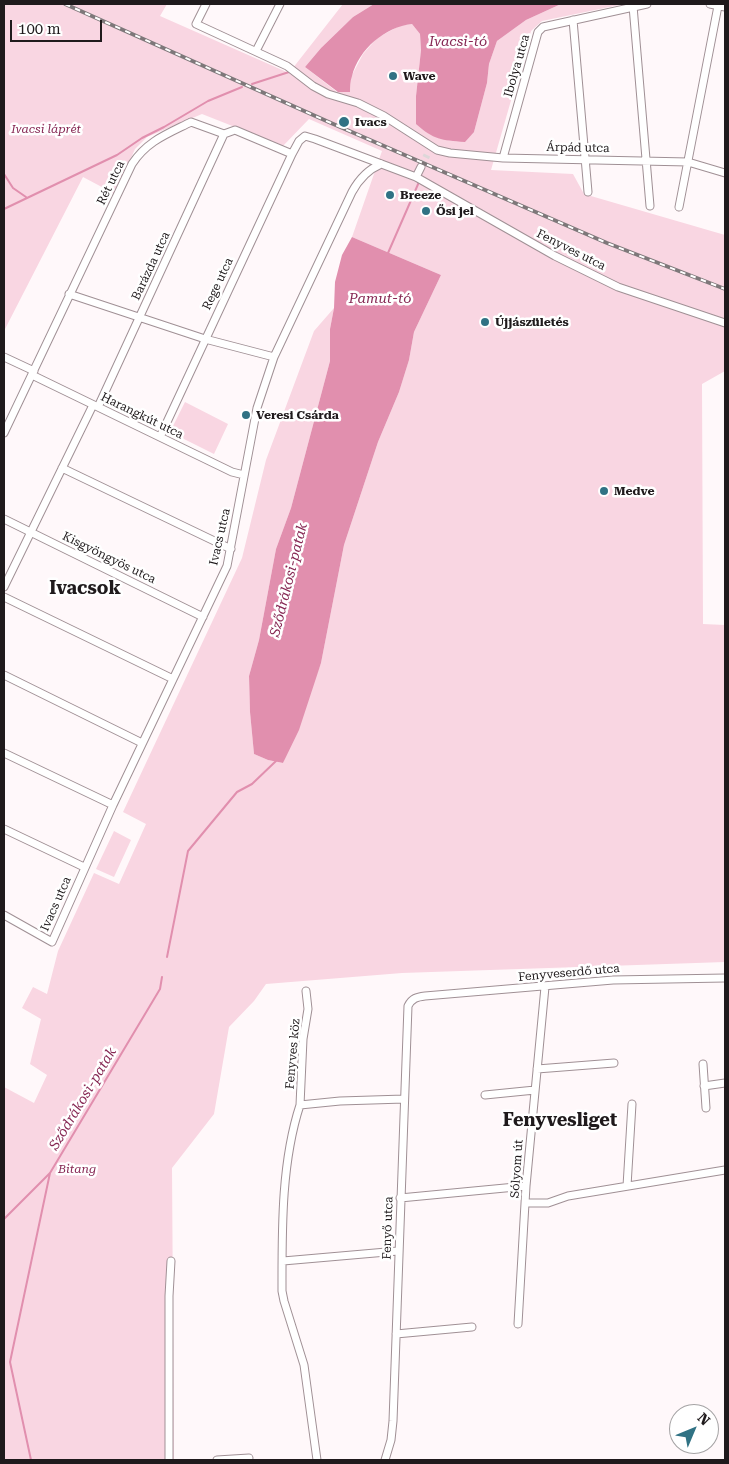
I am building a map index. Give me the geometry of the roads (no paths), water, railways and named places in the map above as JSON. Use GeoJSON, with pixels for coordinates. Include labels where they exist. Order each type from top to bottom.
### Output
{"type":"FeatureCollection","features":[{"type":"Feature","properties":{"kind":"street","name":"Árpád utca"},"geometry":{"type":"LineString","coordinates":[[206,4],[196,24],[294,70],[314,86],[328,94],[358,103],[384,116],[401,126],[430,150],[503,158],[688,162],[725,173]]}},
{"type":"Feature","properties":{"kind":"street"},"geometry":{"type":"LineString","coordinates":[[256,51],[280,4]]}},
{"type":"Feature","properties":{"kind":"street","name":"Ibolya utca"},"geometry":{"type":"LineString","coordinates":[[503,158],[538,32],[543,27],[647,4]]}},
{"type":"Feature","properties":{"kind":"street"},"geometry":{"type":"LineString","coordinates":[[633,6],[650,206]]}},
{"type":"Feature","properties":{"kind":"street"},"geometry":{"type":"LineString","coordinates":[[679,207],[718,6]]}},
{"type":"Feature","properties":{"kind":"street"},"geometry":{"type":"LineString","coordinates":[[573,20],[588,192]]}},
{"type":"Feature","properties":{"kind":"street","name":"Rét utca"},"geometry":{"type":"LineString","coordinates":[[4,433],[69,294],[132,164],[140,152],[153,141],[191,122],[224,134],[235,130],[292,154]]}},
{"type":"Feature","properties":{"kind":"street","name":"Barázda utca"},"geometry":{"type":"LineString","coordinates":[[4,587],[30,531],[140,318],[224,134]]}},
{"type":"Feature","properties":{"kind":"street","name":"Fenyves utca"},"geometry":{"type":"LineString","coordinates":[[298,141],[305,136],[315,139],[416,177],[555,256],[618,287],[725,323]]}},
{"type":"Feature","properties":{"kind":"street","name":"Rege utca"},"geometry":{"type":"LineString","coordinates":[[160,437],[298,141]]}},
{"type":"Feature","properties":{"kind":"street","name":"Ivacs utca"},"geometry":{"type":"LineString","coordinates":[[4,915],[52,942],[84,867],[227,566],[257,408],[274,357],[352,192],[368,171],[381,164]]}},
{"type":"Feature","properties":{"kind":"street"},"geometry":{"type":"LineString","coordinates":[[416,177],[421,167]]}},
{"type":"Feature","properties":{"kind":"street"},"geometry":{"type":"LineString","coordinates":[[69,294],[205,339],[274,357]]}},
{"type":"Feature","properties":{"kind":"street","name":"Harangkút utca"},"geometry":{"type":"LineString","coordinates":[[4,357],[95,406],[232,472],[244,475]]}},
{"type":"Feature","properties":{"kind":"street"},"geometry":{"type":"LineString","coordinates":[[62,468],[231,549]]}},
{"type":"Feature","properties":{"kind":"street","name":"Kisgyöngyös utca"},"geometry":{"type":"LineString","coordinates":[[4,519],[203,617]]}},
{"type":"Feature","properties":{"kind":"street"},"geometry":{"type":"LineString","coordinates":[[4,597],[173,679]]}},
{"type":"Feature","properties":{"kind":"street"},"geometry":{"type":"LineString","coordinates":[[4,675],[142,743]]}},
{"type":"Feature","properties":{"kind":"street"},"geometry":{"type":"LineString","coordinates":[[4,753],[113,805]]}},
{"type":"Feature","properties":{"kind":"street"},"geometry":{"type":"LineString","coordinates":[[4,829],[84,867]]}},
{"type":"Feature","properties":{"kind":"street","name":"Fenyveserdő utca"},"geometry":{"type":"LineString","coordinates":[[415,998],[613,980],[725,978]]}},
{"type":"Feature","properties":{"kind":"street","name":"Sólyom út"},"geometry":{"type":"LineString","coordinates":[[518,1324],[526,1186],[545,987]]}},
{"type":"Feature","properties":{"kind":"street","name":"Fenyves köz"},"geometry":{"type":"LineString","coordinates":[[306,991],[308,1009],[304,1030],[300,1105],[340,1101],[404,1099]]}},
{"type":"Feature","properties":{"kind":"street","name":"Fenyő utca"},"geometry":{"type":"LineString","coordinates":[[385,1460],[394,1421],[398,1251],[408,1006],[415,998]]}},
{"type":"Feature","properties":{"kind":"street"},"geometry":{"type":"LineString","coordinates":[[537,1069],[614,1064]]}},
{"type":"Feature","properties":{"kind":"street"},"geometry":{"type":"LineString","coordinates":[[703,1064],[706,1108]]}},
{"type":"Feature","properties":{"kind":"street"},"geometry":{"type":"LineString","coordinates":[[704,1086],[725,1084]]}},
{"type":"Feature","properties":{"kind":"street"},"geometry":{"type":"LineString","coordinates":[[485,1095],[535,1090]]}},
{"type":"Feature","properties":{"kind":"street"},"geometry":{"type":"LineString","coordinates":[[627,1186],[632,1104]]}},
{"type":"Feature","properties":{"kind":"street"},"geometry":{"type":"LineString","coordinates":[[300,1105],[286,1174],[282,1291],[304,1365],[318,1460]]}},
{"type":"Feature","properties":{"kind":"street"},"geometry":{"type":"LineString","coordinates":[[526,1203],[548,1202],[568,1196],[725,1170]]}},
{"type":"Feature","properties":{"kind":"street"},"geometry":{"type":"LineString","coordinates":[[400,1198],[526,1186]]}},
{"type":"Feature","properties":{"kind":"street"},"geometry":{"type":"LineString","coordinates":[[283,1261],[398,1251]]}},
{"type":"Feature","properties":{"kind":"street"},"geometry":{"type":"LineString","coordinates":[[168,1460],[171,1261]]}},
{"type":"Feature","properties":{"kind":"street"},"geometry":{"type":"LineString","coordinates":[[396,1334],[472,1327]]}},
{"type":"Feature","properties":{"kind":"street"},"geometry":{"type":"LineString","coordinates":[[217,1460],[249,1458]]}},
{"type":"Feature","properties":{"kind":"water","name":"Ivacsi-tó"},"geometry":{"type":"Polygon","coordinates":[[[374,4],[561,4],[526,20],[497,41],[489,64],[487,83],[474,132],[465,142],[438,138],[416,124],[416,96],[421,50],[420,34],[412,24],[392,30],[374,41],[367,48],[355,66],[350,92],[338,92],[305,67],[321,48],[353,17],[374,4]]]}},
{"type":"Feature","properties":{"kind":"water","name":"Pamut-tó"},"geometry":{"type":"Polygon","coordinates":[[[352,237],[441,275],[414,332],[409,360],[399,392],[378,442],[344,545],[321,663],[299,730],[283,763],[268,760],[254,754],[249,676],[259,640],[276,549],[291,508],[330,361],[330,329],[334,308],[335,282],[342,255],[352,237]]]}},
{"type":"Feature","properties":{"kind":"waterway"},"geometry":{"type":"LineString","coordinates":[[252,84],[289,72]]}},
{"type":"Feature","properties":{"kind":"waterway"},"geometry":{"type":"LineString","coordinates":[[4,209],[117,155],[142,138],[208,101],[242,87]]}},
{"type":"Feature","properties":{"kind":"waterway"},"geometry":{"type":"LineString","coordinates":[[4,174],[13,188],[26,197]]}},
{"type":"Feature","properties":{"kind":"waterway","name":"Sződrákosi-patak"},"geometry":{"type":"LineString","coordinates":[[388,253],[419,182]]}},
{"type":"Feature","properties":{"kind":"waterway","name":"Sződrákosi-patak"},"geometry":{"type":"LineString","coordinates":[[167,957],[188,851],[237,792],[252,784],[276,761]]}},
{"type":"Feature","properties":{"kind":"waterway","name":"Sződrákosi-patak"},"geometry":{"type":"LineString","coordinates":[[4,1219],[50,1173],[160,989],[162,977]]}},
{"type":"Feature","properties":{"kind":"waterway"},"geometry":{"type":"LineString","coordinates":[[31,1460],[10,1362],[50,1173]]}},
{"type":"Feature","properties":{"kind":"tunnel"},"geometry":{"type":"LineString","coordinates":[[421,167],[427,155]]}},
{"type":"Feature","properties":{"kind":"railway"},"geometry":{"type":"LineString","coordinates":[[65,4],[331,123],[607,243],[725,289]]}},
{"type":"Feature","properties":{"kind":"place","name":"Wave"},"geometry":{"type":"Point","coordinates":[393,76]}},
{"type":"Feature","properties":{"kind":"place","name":"Ivacs"},"geometry":{"type":"Point","coordinates":[344,122]}},
{"type":"Feature","properties":{"kind":"place","name":"Breeze"},"geometry":{"type":"Point","coordinates":[390,195]}},
{"type":"Feature","properties":{"kind":"place","name":"Ősi jel"},"geometry":{"type":"Point","coordinates":[426,211]}},
{"type":"Feature","properties":{"kind":"place","name":"Újjászületés"},"geometry":{"type":"Point","coordinates":[485,322]}},
{"type":"Feature","properties":{"kind":"place","name":"Veresi Csárda"},"geometry":{"type":"Point","coordinates":[246,415]}},
{"type":"Feature","properties":{"kind":"place","name":"Medve"},"geometry":{"type":"Point","coordinates":[604,491]}},
{"type":"Feature","properties":{"kind":"district","name":"Ivacsok"},"geometry":{"type":"Point","coordinates":[85,589]}},
{"type":"Feature","properties":{"kind":"district","name":"Fenyvesliget"},"geometry":{"type":"Point","coordinates":[560,1121]}},
{"type":"Feature","properties":{"kind":"park label","name":"Ivacsi láprét"},"geometry":{"type":"Point","coordinates":[46,129]}},
{"type":"Feature","properties":{"kind":"park label","name":"Bitang"},"geometry":{"type":"Point","coordinates":[77,1169]}}]}
